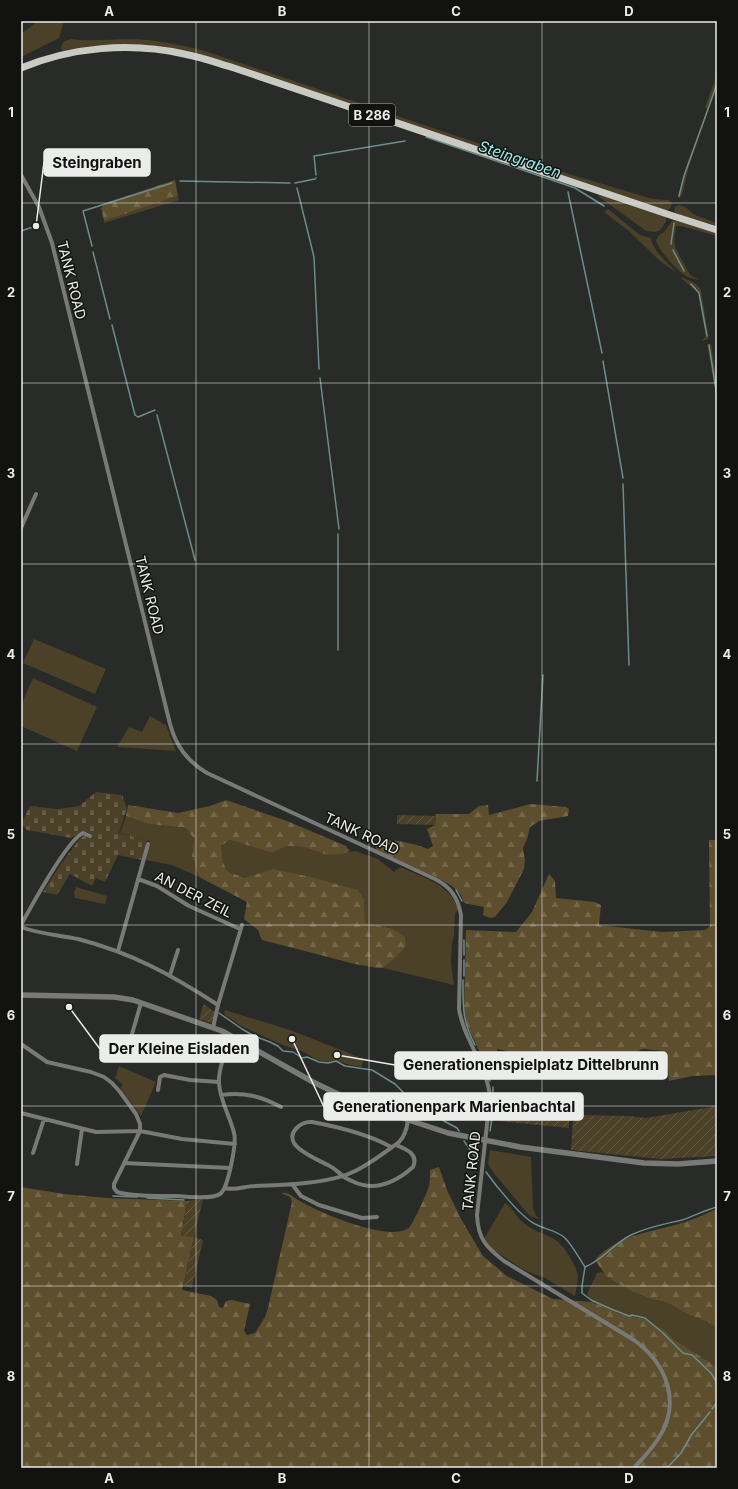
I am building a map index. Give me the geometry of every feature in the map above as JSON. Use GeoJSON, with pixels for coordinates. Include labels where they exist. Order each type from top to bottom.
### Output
{"type":"FeatureCollection","features":[{"type":"Feature","properties":{"kind":"main road","name":"B 286"},"geometry":{"type":"LineString","coordinates":[[21,68],[61,55],[109,48],[146,48],[184,54],[241,71],[717,230]]}},
{"type":"Feature","properties":{"kind":"street","name":"TANK ROAD"},"geometry":{"type":"LineString","coordinates":[[21,175],[39,208],[52,243],[169,722],[177,744],[189,760],[207,773],[435,879],[443,883],[455,894],[460,905],[461,915],[459,1009],[465,1032],[488,1085],[490,1102],[477,1225],[488,1248],[504,1261],[645,1347],[663,1370],[668,1384],[670,1397],[670,1408],[666,1422],[658,1440],[634,1468]]}},
{"type":"Feature","properties":{"kind":"street"},"geometry":{"type":"LineString","coordinates":[[21,528],[36,494]]}},
{"type":"Feature","properties":{"kind":"street"},"geometry":{"type":"LineString","coordinates":[[90,836],[83,833],[68,849],[48,879],[21,926],[29,930],[78,939],[134,957],[170,975],[218,1005]]}},
{"type":"Feature","properties":{"kind":"street","name":"AN DER ZEIL"},"geometry":{"type":"LineString","coordinates":[[118,951],[148,844]]}},
{"type":"Feature","properties":{"kind":"street","name":"AN DER ZEIL"},"geometry":{"type":"LineString","coordinates":[[138,879],[157,886],[189,906],[241,927],[218,1005],[214,1028]]}},
{"type":"Feature","properties":{"kind":"street"},"geometry":{"type":"LineString","coordinates":[[170,975],[178,950]]}},
{"type":"Feature","properties":{"kind":"street"},"geometry":{"type":"LineString","coordinates":[[21,995],[114,997],[140,1002],[214,1028],[327,1089],[375,1109],[458,1135],[520,1147],[644,1163],[678,1164],[717,1161]]}},
{"type":"Feature","properties":{"kind":"street"},"geometry":{"type":"LineString","coordinates":[[132,1034],[140,1002]]}},
{"type":"Feature","properties":{"kind":"street"},"geometry":{"type":"LineString","coordinates":[[21,1044],[47,1062],[91,1072],[104,1077],[120,1092],[136,1114],[140,1124],[140,1131],[114,1184],[114,1188],[117,1192],[186,1197],[216,1196],[225,1188],[235,1144],[234,1130],[221,1096],[219,1082],[220,1073],[232,1037]]}},
{"type":"Feature","properties":{"kind":"street"},"geometry":{"type":"LineString","coordinates":[[158,1090],[160,1077],[164,1075],[190,1080],[219,1082]]}},
{"type":"Feature","properties":{"kind":"street"},"geometry":{"type":"LineString","coordinates":[[221,1096],[236,1093],[251,1095],[281,1107]]}},
{"type":"Feature","properties":{"kind":"street"},"geometry":{"type":"LineString","coordinates":[[21,1113],[82,1129],[112,1132],[140,1131],[182,1139],[235,1144]]}},
{"type":"Feature","properties":{"kind":"street"},"geometry":{"type":"LineString","coordinates":[[34,1153],[44,1119]]}},
{"type":"Feature","properties":{"kind":"street"},"geometry":{"type":"LineString","coordinates":[[225,1188],[236,1190],[250,1186],[318,1182],[343,1176],[373,1161],[391,1147],[396,1145],[402,1139],[406,1131],[408,1120]]}},
{"type":"Feature","properties":{"kind":"street"},"geometry":{"type":"LineString","coordinates":[[391,1147],[361,1135],[329,1125],[308,1121],[300,1124],[296,1128],[294,1137],[296,1146],[319,1161],[334,1168],[343,1176],[359,1184],[372,1187],[384,1185],[398,1178],[413,1167],[415,1159],[411,1153],[396,1145]]}},
{"type":"Feature","properties":{"kind":"street"},"geometry":{"type":"LineString","coordinates":[[77,1164],[82,1129]]}},
{"type":"Feature","properties":{"kind":"street"},"geometry":{"type":"LineString","coordinates":[[124,1163],[230,1168]]}},
{"type":"Feature","properties":{"kind":"street"},"geometry":{"type":"LineString","coordinates":[[292,1184],[301,1196],[319,1205],[362,1218],[377,1217]]}},
{"type":"Feature","properties":{"kind":"green space"},"geometry":{"type":"Polygon","coordinates":[[[38,21],[64,21],[59,38],[21,57],[21,34],[38,21]]]}},
{"type":"Feature","properties":{"kind":"green space"},"geometry":{"type":"Polygon","coordinates":[[[72,39],[148,40],[205,51],[569,174],[653,199],[669,200],[672,204],[667,211],[180,50],[65,52],[61,49],[64,42],[72,39]]]}},
{"type":"Feature","properties":{"kind":"green space"},"geometry":{"type":"Polygon","coordinates":[[[717,74],[717,85],[689,166],[682,195],[679,198],[678,196],[687,164],[707,110],[705,107],[717,74]]]}},
{"type":"Feature","properties":{"kind":"green space"},"geometry":{"type":"Polygon","coordinates":[[[175,180],[178,196],[104,221],[101,208],[108,202],[175,180]]]}},
{"type":"Feature","properties":{"kind":"green space"},"geometry":{"type":"Polygon","coordinates":[[[599,194],[666,217],[666,222],[660,230],[656,232],[646,231],[598,196],[599,194]]]}},
{"type":"Feature","properties":{"kind":"green space"},"geometry":{"type":"Polygon","coordinates":[[[178,196],[179,200],[104,223],[104,221],[178,196]]]}},
{"type":"Feature","properties":{"kind":"green space"},"geometry":{"type":"Polygon","coordinates":[[[679,205],[685,207],[695,215],[717,223],[717,226],[674,212],[675,207],[679,205]]]}},
{"type":"Feature","properties":{"kind":"green space"},"geometry":{"type":"Polygon","coordinates":[[[608,209],[640,235],[651,238],[652,243],[658,253],[677,273],[660,261],[630,232],[604,212],[608,209]]]}},
{"type":"Feature","properties":{"kind":"green space"},"geometry":{"type":"Polygon","coordinates":[[[674,220],[717,233],[717,236],[676,226],[674,240],[676,249],[690,275],[699,280],[686,276],[678,270],[665,255],[656,241],[658,236],[664,232],[674,220]]]}},
{"type":"Feature","properties":{"kind":"green space"},"geometry":{"type":"Polygon","coordinates":[[[680,277],[695,283],[701,290],[708,339],[702,341],[706,336],[698,293],[680,277]]]}},
{"type":"Feature","properties":{"kind":"green space"},"geometry":{"type":"Polygon","coordinates":[[[707,344],[711,344],[717,383],[717,400],[707,344]]]}},
{"type":"Feature","properties":{"kind":"green space"},"geometry":{"type":"Polygon","coordinates":[[[34,639],[106,669],[95,694],[23,663],[34,639]]]}},
{"type":"Feature","properties":{"kind":"green space"},"geometry":{"type":"Polygon","coordinates":[[[33,678],[97,707],[77,751],[21,726],[21,705],[33,678]]]}},
{"type":"Feature","properties":{"kind":"green space"},"geometry":{"type":"Polygon","coordinates":[[[150,716],[166,725],[176,751],[117,747],[129,727],[142,732],[150,716]]]}},
{"type":"Feature","properties":{"kind":"green space"},"geometry":{"type":"Polygon","coordinates":[[[96,792],[122,795],[127,808],[119,833],[147,840],[142,860],[118,855],[105,882],[96,878],[92,886],[70,874],[57,895],[43,892],[58,868],[81,837],[89,837],[91,834],[83,832],[71,838],[27,830],[21,824],[30,806],[58,809],[79,806],[96,792]]]}},
{"type":"Feature","properties":{"kind":"green space"},"geometry":{"type":"Polygon","coordinates":[[[226,800],[287,821],[346,846],[350,851],[343,854],[327,855],[304,847],[287,846],[272,853],[230,840],[221,846],[223,862],[227,871],[245,878],[273,869],[311,877],[358,890],[364,899],[365,923],[390,928],[405,936],[406,947],[383,968],[377,968],[355,964],[262,940],[258,930],[244,919],[247,902],[199,877],[192,856],[194,839],[186,828],[148,824],[126,816],[128,805],[178,813],[210,806],[226,800]]]}},
{"type":"Feature","properties":{"kind":"green space"},"geometry":{"type":"Polygon","coordinates":[[[531,804],[566,807],[569,809],[568,816],[539,821],[530,827],[523,848],[525,860],[524,869],[507,902],[495,917],[490,918],[483,915],[484,907],[464,903],[461,895],[452,886],[436,877],[376,850],[378,840],[399,841],[428,849],[433,846],[427,829],[435,825],[436,814],[469,814],[479,806],[488,805],[489,815],[531,804]]]}},
{"type":"Feature","properties":{"kind":"green space"},"geometry":{"type":"Polygon","coordinates":[[[397,815],[436,816],[435,825],[397,824],[397,815]]]}},
{"type":"Feature","properties":{"kind":"green space"},"geometry":{"type":"Polygon","coordinates":[[[126,816],[148,824],[186,828],[194,839],[192,856],[199,877],[172,865],[145,860],[150,841],[120,833],[126,816]]]}},
{"type":"Feature","properties":{"kind":"green space"},"geometry":{"type":"Polygon","coordinates":[[[230,840],[272,853],[287,846],[304,847],[327,855],[355,851],[378,859],[394,872],[400,867],[426,878],[443,888],[455,901],[458,910],[455,913],[454,936],[452,942],[451,962],[454,985],[383,968],[406,947],[390,928],[365,923],[364,899],[245,878],[227,871],[223,862],[221,846],[230,840]]]}},
{"type":"Feature","properties":{"kind":"green space"},"geometry":{"type":"Polygon","coordinates":[[[709,840],[717,840],[717,1075],[693,1076],[669,1081],[667,1056],[665,1051],[643,1049],[612,1060],[598,1067],[565,1069],[562,1063],[551,1059],[497,1049],[496,1078],[492,1078],[467,1025],[464,1007],[466,930],[516,932],[532,912],[549,874],[555,881],[556,898],[595,902],[601,905],[599,925],[662,932],[705,930],[710,926],[709,840]]]}},
{"type":"Feature","properties":{"kind":"green space"},"geometry":{"type":"Polygon","coordinates":[[[76,887],[107,896],[105,904],[75,898],[74,892],[76,887]]]}},
{"type":"Feature","properties":{"kind":"green space"},"geometry":{"type":"Polygon","coordinates":[[[204,1004],[216,1013],[214,1022],[211,1023],[199,1019],[204,1004]]]}},
{"type":"Feature","properties":{"kind":"green space"},"geometry":{"type":"Polygon","coordinates":[[[225,1010],[290,1030],[364,1059],[361,1067],[336,1060],[327,1062],[317,1060],[304,1052],[285,1046],[241,1026],[224,1014],[225,1010]]]}},
{"type":"Feature","properties":{"kind":"green space"},"geometry":{"type":"Polygon","coordinates":[[[119,1066],[156,1082],[141,1116],[120,1088],[123,1085],[115,1078],[119,1066]]]}},
{"type":"Feature","properties":{"kind":"green space"},"geometry":{"type":"Polygon","coordinates":[[[717,1106],[717,1156],[660,1159],[571,1150],[573,1121],[577,1115],[630,1116],[646,1118],[717,1106]]]}},
{"type":"Feature","properties":{"kind":"green space"},"geometry":{"type":"Polygon","coordinates":[[[501,1112],[569,1114],[569,1128],[499,1121],[501,1112]]]}},
{"type":"Feature","properties":{"kind":"green space"},"geometry":{"type":"Polygon","coordinates":[[[490,1150],[531,1157],[533,1208],[536,1216],[540,1219],[532,1217],[528,1214],[493,1172],[488,1164],[490,1150]]]}},
{"type":"Feature","properties":{"kind":"green space"},"geometry":{"type":"Polygon","coordinates":[[[439,1167],[447,1190],[461,1219],[483,1256],[507,1276],[553,1299],[592,1302],[620,1314],[645,1319],[666,1331],[673,1339],[717,1367],[717,1468],[21,1468],[21,1187],[64,1194],[107,1198],[187,1201],[181,1235],[194,1237],[182,1290],[211,1296],[217,1300],[219,1307],[223,1308],[226,1301],[232,1300],[250,1304],[244,1331],[247,1335],[255,1333],[265,1317],[268,1308],[292,1202],[290,1197],[281,1193],[289,1194],[309,1206],[353,1224],[369,1229],[397,1232],[409,1228],[412,1224],[429,1186],[430,1170],[439,1167]]]}},
{"type":"Feature","properties":{"kind":"green space"},"geometry":{"type":"Polygon","coordinates":[[[203,1199],[194,1237],[203,1240],[192,1288],[183,1285],[194,1238],[181,1235],[187,1201],[203,1199]]]}},
{"type":"Feature","properties":{"kind":"green space"},"geometry":{"type":"Polygon","coordinates":[[[505,1203],[527,1226],[557,1241],[565,1250],[573,1262],[578,1277],[575,1296],[545,1278],[526,1271],[491,1248],[484,1239],[505,1203]]]}},
{"type":"Feature","properties":{"kind":"green space"},"geometry":{"type":"Polygon","coordinates":[[[717,1209],[717,1328],[708,1322],[689,1315],[666,1302],[651,1299],[633,1292],[606,1276],[595,1260],[605,1251],[628,1238],[691,1220],[717,1209]]]}},
{"type":"Feature","properties":{"kind":"green space"},"geometry":{"type":"Polygon","coordinates":[[[602,1272],[633,1292],[651,1299],[666,1302],[689,1315],[708,1322],[717,1328],[717,1367],[673,1339],[666,1331],[645,1319],[611,1311],[592,1302],[587,1294],[597,1273],[602,1272]]]}},
{"type":"Feature","properties":{"kind":"waterway"},"geometry":{"type":"LineString","coordinates":[[679,196],[684,176],[717,84]]}},
{"type":"Feature","properties":{"kind":"waterway","name":"Steingraben"},"geometry":{"type":"LineString","coordinates":[[426,137],[575,188],[604,206]]}},
{"type":"Feature","properties":{"kind":"waterway","name":"Steingraben"},"geometry":{"type":"LineString","coordinates":[[316,175],[314,156],[405,141]]}},
{"type":"Feature","properties":{"kind":"waterway","name":"Steingraben"},"geometry":{"type":"LineString","coordinates":[[295,183],[316,178]]}},
{"type":"Feature","properties":{"kind":"waterway","name":"Steingraben"},"geometry":{"type":"LineString","coordinates":[[180,181],[290,183]]}},
{"type":"Feature","properties":{"kind":"waterway","name":"Steingraben"},"geometry":{"type":"LineString","coordinates":[[92,246],[83,211],[172,183]]}},
{"type":"Feature","properties":{"kind":"waterway"},"geometry":{"type":"LineString","coordinates":[[297,188],[314,257],[319,369]]}},
{"type":"Feature","properties":{"kind":"waterway"},"geometry":{"type":"LineString","coordinates":[[568,192],[602,353]]}},
{"type":"Feature","properties":{"kind":"waterway"},"geometry":{"type":"LineString","coordinates":[[671,244],[674,223]]}},
{"type":"Feature","properties":{"kind":"waterway","name":"Steingraben"},"geometry":{"type":"LineString","coordinates":[[21,231],[36,226]]}},
{"type":"Feature","properties":{"kind":"waterway"},"geometry":{"type":"LineString","coordinates":[[673,250],[684,271]]}},
{"type":"Feature","properties":{"kind":"waterway"},"geometry":{"type":"LineString","coordinates":[[93,252],[110,319]]}},
{"type":"Feature","properties":{"kind":"waterway"},"geometry":{"type":"LineString","coordinates":[[691,284],[699,293],[707,336]]}},
{"type":"Feature","properties":{"kind":"waterway"},"geometry":{"type":"LineString","coordinates":[[112,325],[135,415],[138,417],[155,410]]}},
{"type":"Feature","properties":{"kind":"waterway"},"geometry":{"type":"LineString","coordinates":[[709,345],[717,396]]}},
{"type":"Feature","properties":{"kind":"waterway"},"geometry":{"type":"LineString","coordinates":[[603,361],[623,478]]}},
{"type":"Feature","properties":{"kind":"waterway"},"geometry":{"type":"LineString","coordinates":[[320,378],[339,529]]}},
{"type":"Feature","properties":{"kind":"waterway"},"geometry":{"type":"LineString","coordinates":[[157,415],[195,560]]}},
{"type":"Feature","properties":{"kind":"waterway"},"geometry":{"type":"LineString","coordinates":[[623,484],[629,665]]}},
{"type":"Feature","properties":{"kind":"waterway"},"geometry":{"type":"LineString","coordinates":[[338,534],[338,650]]}},
{"type":"Feature","properties":{"kind":"waterway"},"geometry":{"type":"LineString","coordinates":[[537,781],[543,675]]}},
{"type":"Feature","properties":{"kind":"waterway"},"geometry":{"type":"LineString","coordinates":[[456,890],[462,901]]}},
{"type":"Feature","properties":{"kind":"waterway"},"geometry":{"type":"LineString","coordinates":[[464,940],[464,955]]}},
{"type":"Feature","properties":{"kind":"waterway"},"geometry":{"type":"LineString","coordinates":[[464,960],[464,976]]}},
{"type":"Feature","properties":{"kind":"waterway"},"geometry":{"type":"LineString","coordinates":[[463,980],[465,1021],[475,1045]]}},
{"type":"Feature","properties":{"kind":"waterway"},"geometry":{"type":"LineString","coordinates":[[219,1013],[242,1029],[254,1036],[278,1046],[283,1051],[293,1052],[302,1058],[307,1057],[319,1062],[328,1063],[336,1061],[345,1066],[372,1070],[395,1084],[410,1099],[419,1100],[433,1112],[439,1113],[444,1121],[457,1128],[459,1131]]}},
{"type":"Feature","properties":{"kind":"waterway"},"geometry":{"type":"LineString","coordinates":[[478,1052],[490,1081]]}},
{"type":"Feature","properties":{"kind":"waterway"},"geometry":{"type":"LineString","coordinates":[[493,1087],[493,1109]]}},
{"type":"Feature","properties":{"kind":"waterway"},"geometry":{"type":"LineString","coordinates":[[490,1131],[492,1118]]}},
{"type":"Feature","properties":{"kind":"waterway"},"geometry":{"type":"LineString","coordinates":[[464,1141],[478,1161]]}},
{"type":"Feature","properties":{"kind":"waterway"},"geometry":{"type":"LineString","coordinates":[[486,1172],[509,1201],[523,1215],[538,1226],[564,1237],[585,1267],[597,1260],[619,1242],[637,1232],[682,1220],[717,1207]]}},
{"type":"Feature","properties":{"kind":"waterway"},"geometry":{"type":"LineString","coordinates":[[113,1196],[137,1197]]}},
{"type":"Feature","properties":{"kind":"waterway"},"geometry":{"type":"LineString","coordinates":[[147,1198],[184,1200]]}},
{"type":"Feature","properties":{"kind":"waterway"},"geometry":{"type":"LineString","coordinates":[[585,1267],[582,1293],[591,1300],[611,1309],[629,1316],[632,1315],[645,1318],[683,1353],[692,1355],[711,1373],[717,1383]]}},
{"type":"Feature","properties":{"kind":"waterway"},"geometry":{"type":"LineString","coordinates":[[712,1409],[717,1402]]}},
{"type":"Feature","properties":{"kind":"waterway"},"geometry":{"type":"LineString","coordinates":[[667,1468],[681,1453],[692,1434],[710,1412]]}},
{"type":"Feature","properties":{"kind":"place","name":"Steingraben"},"geometry":{"type":"Point","coordinates":[36,226]}},
{"type":"Feature","properties":{"kind":"place","name":"Der Kleine Eisladen"},"geometry":{"type":"Point","coordinates":[69,1007]}},
{"type":"Feature","properties":{"kind":"place","name":"Generationenpark Marienbachtal"},"geometry":{"type":"Point","coordinates":[292,1039]}},
{"type":"Feature","properties":{"kind":"place","name":"Generationenspielplatz Dittelbrunn"},"geometry":{"type":"Point","coordinates":[337,1055]}}]}
